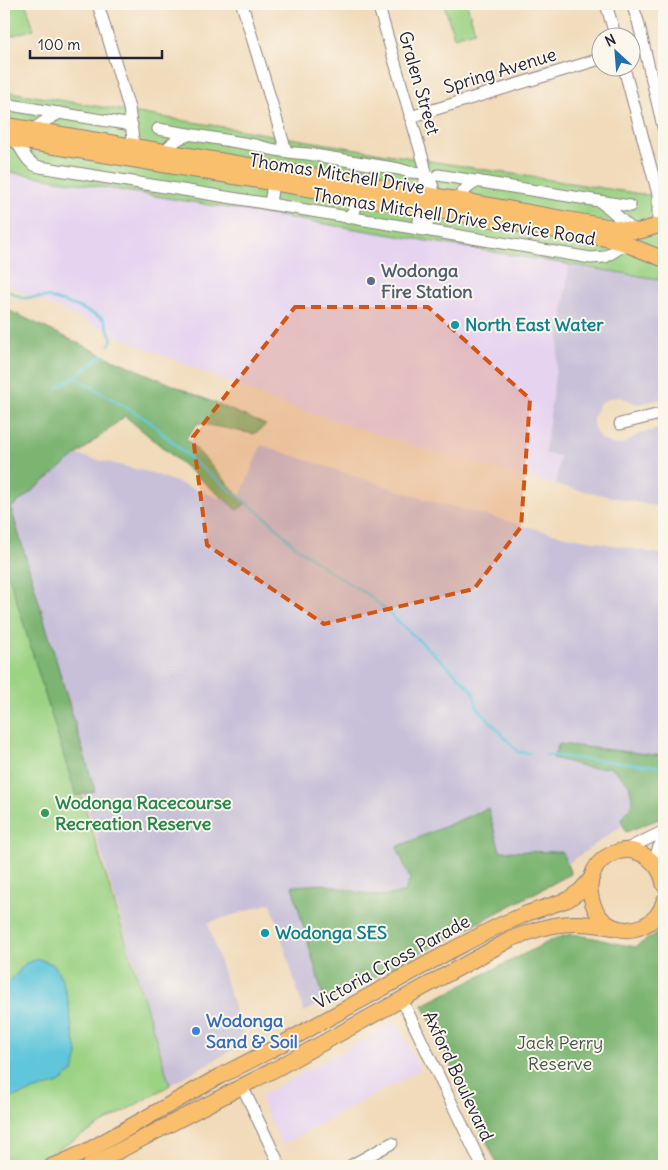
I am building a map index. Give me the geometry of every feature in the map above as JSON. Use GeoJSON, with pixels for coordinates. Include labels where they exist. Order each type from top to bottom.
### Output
{"type":"FeatureCollection","features":[{"type":"Feature","properties":{"kind":"main road","name":"Thomas Mitchell Drive"},"geometry":{"type":"LineString","coordinates":[[4,125],[135,153],[174,166],[384,188],[427,202]]}},
{"type":"Feature","properties":{"kind":"main road","name":"Thomas Mitchell Drive"},"geometry":{"type":"LineString","coordinates":[[10,139],[135,153],[165,152],[362,198],[427,202],[461,207],[604,238],[633,238],[660,223]]}},
{"type":"Feature","properties":{"kind":"main road"},"geometry":{"type":"LineString","coordinates":[[165,152],[174,166]]}},
{"type":"Feature","properties":{"kind":"main road"},"geometry":{"type":"LineString","coordinates":[[362,198],[384,188]]}},
{"type":"Feature","properties":{"kind":"main road"},"geometry":{"type":"LineString","coordinates":[[660,223],[654,234],[654,242],[655,250],[663,260]]}},
{"type":"Feature","properties":{"kind":"main road","name":"Thomas Mitchell Drive"},"geometry":{"type":"LineString","coordinates":[[633,238],[663,260]]}},
{"type":"Feature","properties":{"kind":"main road"},"geometry":{"type":"LineString","coordinates":[[623,851],[633,851],[647,857],[659,868],[664,884]]}},
{"type":"Feature","properties":{"kind":"main road","name":"Victoria Cross Parade"},"geometry":{"type":"LineString","coordinates":[[52,1166],[89,1150],[220,1076],[498,926],[528,913],[567,900],[580,891],[591,879],[595,869],[605,858],[623,851]]}},
{"type":"Feature","properties":{"kind":"main road"},"geometry":{"type":"LineString","coordinates":[[591,879],[590,894],[594,908],[606,922],[616,928]]}},
{"type":"Feature","properties":{"kind":"main road"},"geometry":{"type":"LineString","coordinates":[[90,1166],[279,1068],[511,939],[552,925],[591,923],[627,929],[639,927],[660,914],[664,900]]}},
{"type":"Feature","properties":{"kind":"main road"},"geometry":{"type":"LineString","coordinates":[[393,983],[402,1000]]}},
{"type":"Feature","properties":{"kind":"main road"},"geometry":{"type":"LineString","coordinates":[[269,1051],[279,1068]]}},
{"type":"Feature","properties":{"kind":"street"},"geometry":{"type":"LineString","coordinates":[[98,4],[129,108],[135,153]]}},
{"type":"Feature","properties":{"kind":"street"},"geometry":{"type":"LineString","coordinates":[[242,4],[286,151]]}},
{"type":"Feature","properties":{"kind":"street","name":"Gralen Street"},"geometry":{"type":"LineString","coordinates":[[378,4],[426,173],[427,225],[422,230]]}},
{"type":"Feature","properties":{"kind":"street"},"geometry":{"type":"LineString","coordinates":[[606,4],[613,28]]}},
{"type":"Feature","properties":{"kind":"street"},"geometry":{"type":"LineString","coordinates":[[632,4],[664,131]]}},
{"type":"Feature","properties":{"kind":"street","name":"Spring Avenue"},"geometry":{"type":"LineString","coordinates":[[410,117],[590,62]]}},
{"type":"Feature","properties":{"kind":"street"},"geometry":{"type":"LineString","coordinates":[[627,78],[657,187],[660,223]]}},
{"type":"Feature","properties":{"kind":"street"},"geometry":{"type":"LineString","coordinates":[[4,104],[132,125]]}},
{"type":"Feature","properties":{"kind":"street"},"geometry":{"type":"LineString","coordinates":[[32,130],[60,113]]}},
{"type":"Feature","properties":{"kind":"street","name":"Thomas Mitchell Drive"},"geometry":{"type":"LineString","coordinates":[[158,130],[409,172],[426,173]]}},
{"type":"Feature","properties":{"kind":"street"},"geometry":{"type":"LineString","coordinates":[[165,152],[176,140],[191,135]]}},
{"type":"Feature","properties":{"kind":"street","name":"Thomas Mitchell Drive Service Road"},"geometry":{"type":"LineString","coordinates":[[10,139],[28,160],[36,166],[594,259],[607,257],[633,238]]}},
{"type":"Feature","properties":{"kind":"street","name":"Thomas Mitchell Drive"},"geometry":{"type":"LineString","coordinates":[[438,175],[630,206]]}},
{"type":"Feature","properties":{"kind":"street"},"geometry":{"type":"LineString","coordinates":[[265,203],[270,176]]}},
{"type":"Feature","properties":{"kind":"street"},"geometry":{"type":"LineString","coordinates":[[461,207],[460,195],[478,181]]}},
{"type":"Feature","properties":{"kind":"street"},"geometry":{"type":"LineString","coordinates":[[348,218],[362,198]]}},
{"type":"Feature","properties":{"kind":"street","name":"Thomas Mitchell Drive"},"geometry":{"type":"LineString","coordinates":[[599,202],[613,211],[626,225],[633,238]]}},
{"type":"Feature","properties":{"kind":"street"},"geometry":{"type":"LineString","coordinates":[[620,424],[664,413]]}},
{"type":"Feature","properties":{"kind":"street"},"geometry":{"type":"LineString","coordinates":[[623,851],[664,831]]}},
{"type":"Feature","properties":{"kind":"street"},"geometry":{"type":"LineString","coordinates":[[659,868],[657,851],[664,839]]}},
{"type":"Feature","properties":{"kind":"street","name":"Axford Boulevard"},"geometry":{"type":"LineString","coordinates":[[402,1000],[482,1166]]}},
{"type":"Feature","properties":{"kind":"street"},"geometry":{"type":"LineString","coordinates":[[242,1086],[280,1166]]}},
{"type":"Feature","properties":{"kind":"street"},"geometry":{"type":"LineString","coordinates":[[350,1166],[392,1143]]}},
{"type":"Feature","properties":{"kind":"street"},"geometry":{"type":"LineString","coordinates":[[660,1166],[664,1164]]}},
{"type":"Feature","properties":{"kind":"highlighted area"},"geometry":{"type":"Polygon","coordinates":[[[295,307],[428,307],[530,399],[521,527],[474,589],[324,624],[207,545],[193,437],[295,307]]]}},
{"type":"Feature","properties":{"kind":"shaded area"},"geometry":{"type":"Polygon","coordinates":[[[4,171],[569,264],[545,454],[560,456],[556,485],[454,458],[287,406],[124,339],[4,283],[4,171]]]}},
{"type":"Feature","properties":{"kind":"shaded area"},"geometry":{"type":"Polygon","coordinates":[[[569,264],[664,280],[664,399],[638,404],[620,397],[611,398],[598,406],[593,419],[593,425],[601,439],[619,445],[639,434],[664,428],[664,508],[556,485],[560,456],[545,454],[569,264]]]}},
{"type":"Feature","properties":{"kind":"shaded area"},"geometry":{"type":"Polygon","coordinates":[[[261,445],[431,501],[552,533],[664,555],[664,796],[559,870],[304,1012],[271,903],[208,923],[245,1043],[170,1085],[4,524],[4,487],[69,453],[152,473],[237,505],[261,445]]]}},
{"type":"Feature","properties":{"kind":"shaded area"},"geometry":{"type":"Polygon","coordinates":[[[393,1024],[398,1025],[420,1070],[282,1145],[261,1100],[262,1095],[393,1024]]]}},
{"type":"Feature","properties":{"kind":"green space"},"geometry":{"type":"Polygon","coordinates":[[[4,4],[26,4],[34,29],[4,38],[4,4]]]}},
{"type":"Feature","properties":{"kind":"green space"},"geometry":{"type":"Polygon","coordinates":[[[444,4],[467,4],[475,31],[454,37],[444,4]]]}},
{"type":"Feature","properties":{"kind":"green space"},"geometry":{"type":"Polygon","coordinates":[[[4,91],[647,195],[664,192],[664,280],[4,171],[4,91]]]}},
{"type":"Feature","properties":{"kind":"green space"},"geometry":{"type":"Polygon","coordinates":[[[4,308],[103,355],[266,425],[254,434],[198,423],[186,438],[246,503],[237,510],[125,416],[11,508],[95,791],[76,796],[4,560],[4,308]]]}},
{"type":"Feature","properties":{"kind":"green space","name":"Wodonga Racecourse Recreation Reserve"},"geometry":{"type":"Polygon","coordinates":[[[4,542],[170,1085],[39,1160],[4,1162],[4,542]]]}},
{"type":"Feature","properties":{"kind":"green space"},"geometry":{"type":"Polygon","coordinates":[[[559,744],[664,756],[664,817],[626,832],[621,819],[633,803],[629,784],[611,767],[589,768],[553,758],[559,744]]]}},
{"type":"Feature","properties":{"kind":"green space"},"geometry":{"type":"Polygon","coordinates":[[[488,808],[500,851],[562,852],[571,874],[325,1003],[292,886],[323,884],[379,896],[404,893],[410,879],[397,847],[488,808]]]}},
{"type":"Feature","properties":{"kind":"green space","name":"Jack Perry Reserve"},"geometry":{"type":"Polygon","coordinates":[[[664,929],[664,1156],[644,1166],[498,1166],[423,1005],[556,938],[572,934],[635,947],[664,929]]]}},
{"type":"Feature","properties":{"kind":"water"},"geometry":{"type":"Polygon","coordinates":[[[39,959],[54,965],[61,977],[68,1000],[78,1056],[73,1072],[59,1083],[4,1101],[4,986],[26,963],[39,959]]]}},
{"type":"Feature","properties":{"kind":"waterway"},"geometry":{"type":"LineString","coordinates":[[4,289],[23,298],[47,297],[76,306],[104,319],[112,339],[109,345]]}},
{"type":"Feature","properties":{"kind":"waterway"},"geometry":{"type":"LineString","coordinates":[[57,388],[75,377],[103,355]]}},
{"type":"Feature","properties":{"kind":"waterway"},"geometry":{"type":"LineString","coordinates":[[75,377],[149,421],[198,465],[270,521],[295,546],[332,573],[370,596],[473,691],[477,707],[518,752],[529,753]]}},
{"type":"Feature","properties":{"kind":"waterway"},"geometry":{"type":"LineString","coordinates":[[546,755],[664,767]]}},
{"type":"Feature","properties":{"kind":"place","name":"Wodonga Fire Station"},"geometry":{"type":"Point","coordinates":[371,281]}},
{"type":"Feature","properties":{"kind":"place","name":"North East Water"},"geometry":{"type":"Point","coordinates":[455,325]}},
{"type":"Feature","properties":{"kind":"place","name":"Wodonga Racecourse Recreation Reserve"},"geometry":{"type":"Point","coordinates":[45,813]}},
{"type":"Feature","properties":{"kind":"place","name":"Wodonga SES"},"geometry":{"type":"Point","coordinates":[265,933]}},
{"type":"Feature","properties":{"kind":"place","name":"Wodonga Sand & Soil"},"geometry":{"type":"Point","coordinates":[196,1031]}}]}
